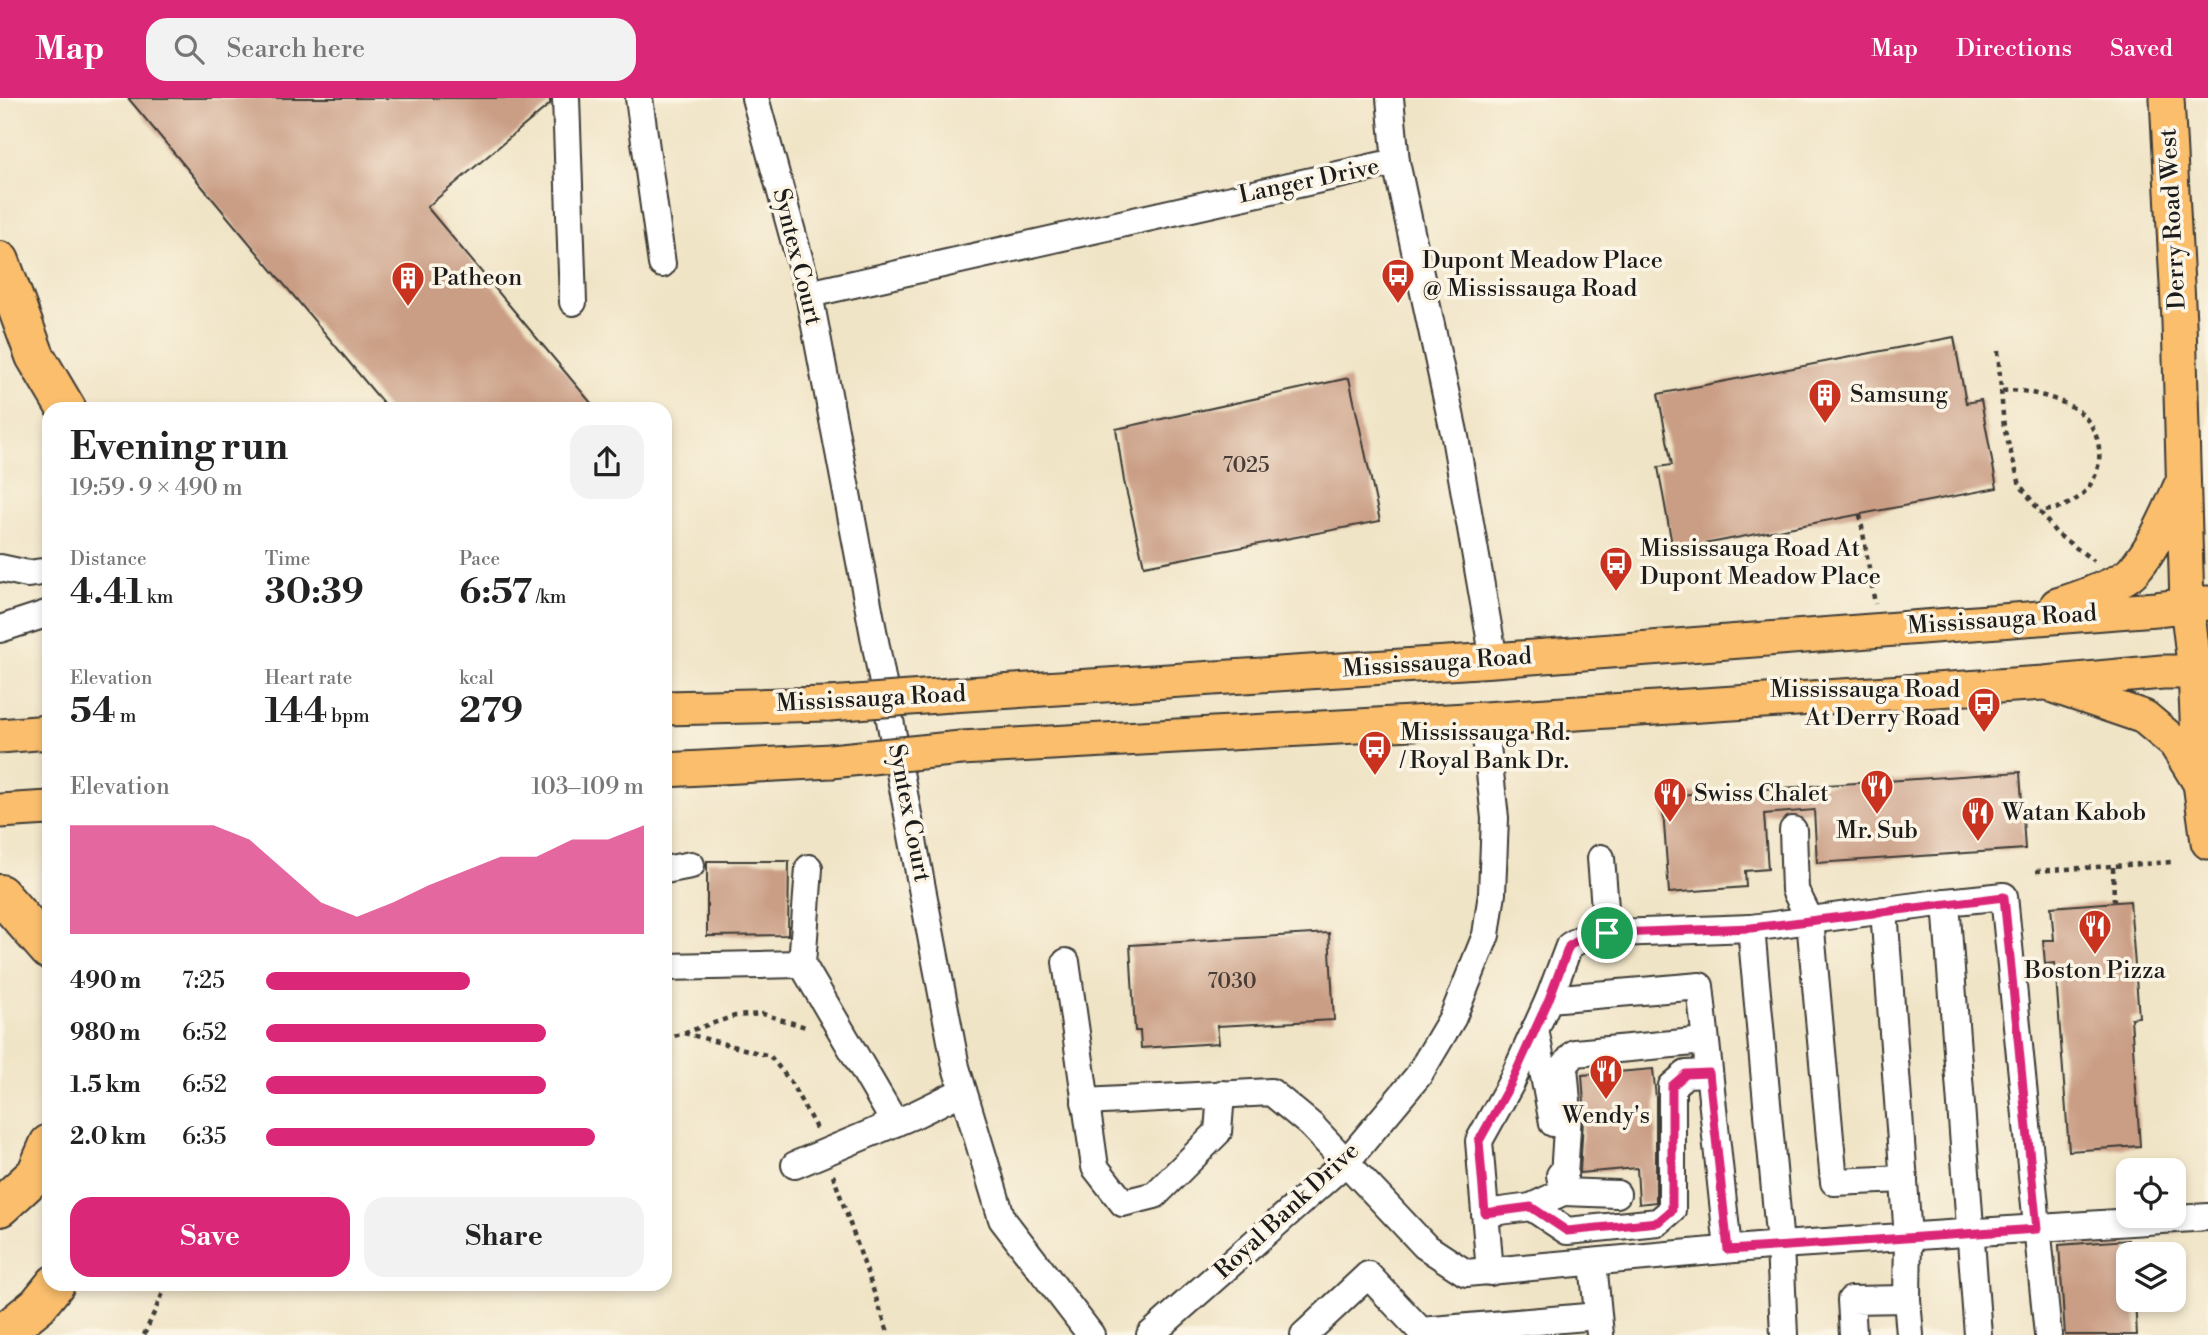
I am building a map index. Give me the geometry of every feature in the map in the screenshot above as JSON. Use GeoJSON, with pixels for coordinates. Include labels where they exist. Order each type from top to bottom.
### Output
{"type":"FeatureCollection","features":[{"type":"Feature","properties":{"kind":"highway"},"geometry":{"type":"LineString","coordinates":[[0,261],[36,356],[62,402]]}},
{"type":"Feature","properties":{"kind":"highway"},"geometry":{"type":"LineString","coordinates":[[0,894],[42,942]]}},
{"type":"Feature","properties":{"kind":"highway"},"geometry":{"type":"LineString","coordinates":[[0,1207],[36,1174],[42,1160]]}},
{"type":"Feature","properties":{"kind":"highway"},"geometry":{"type":"LineString","coordinates":[[1,1335],[38,1305],[49,1291]]}},
{"type":"Feature","properties":{"kind":"main road","name":"Derry Road West"},"geometry":{"type":"LineString","coordinates":[[2167,98],[2184,478],[2198,604],[2202,671],[2200,783],[2208,842]]}},
{"type":"Feature","properties":{"kind":"main road"},"geometry":{"type":"LineString","coordinates":[[1997,620],[2077,600],[2130,574],[2162,529],[2184,478]]}},
{"type":"Feature","properties":{"kind":"main road","name":"Mississauga Road"},"geometry":{"type":"LineString","coordinates":[[672,708],[829,704],[1494,660],[2198,604]]}},
{"type":"Feature","properties":{"kind":"main road"},"geometry":{"type":"LineString","coordinates":[[672,770],[831,761],[961,748],[1484,719],[2202,671]]}},
{"type":"Feature","properties":{"kind":"main road"},"geometry":{"type":"LineString","coordinates":[[2044,683],[2144,717],[2175,743],[2200,783]]}},
{"type":"Feature","properties":{"kind":"main road"},"geometry":{"type":"LineString","coordinates":[[0,736],[42,733]]}},
{"type":"Feature","properties":{"kind":"main road"},"geometry":{"type":"LineString","coordinates":[[0,811],[42,808]]}},
{"type":"Feature","properties":{"kind":"street"},"geometry":{"type":"LineString","coordinates":[[566,98],[573,302]]}},
{"type":"Feature","properties":{"kind":"street"},"geometry":{"type":"LineString","coordinates":[[639,98],[662,264]]}},
{"type":"Feature","properties":{"kind":"street","name":"Syntex Court"},"geometry":{"type":"LineString","coordinates":[[755,98],[809,294],[956,1067],[1002,1219],[1091,1335]]}},
{"type":"Feature","properties":{"kind":"street"},"geometry":{"type":"LineString","coordinates":[[1390,98],[1396,162]]}},
{"type":"Feature","properties":{"kind":"street","name":"Langer Drive"},"geometry":{"type":"LineString","coordinates":[[809,294],[1396,162],[1455,437],[1494,660]]}},
{"type":"Feature","properties":{"kind":"street"},"geometry":{"type":"LineString","coordinates":[[36,356],[52,402]]}},
{"type":"Feature","properties":{"kind":"street"},"geometry":{"type":"LineString","coordinates":[[0,568],[28,573],[42,572]]}},
{"type":"Feature","properties":{"kind":"street"},"geometry":{"type":"LineString","coordinates":[[0,629],[42,615]]}},
{"type":"Feature","properties":{"kind":"street","name":"Royal Bank Drive"},"geometry":{"type":"LineString","coordinates":[[1150,1335],[1347,1161],[1418,1076],[1453,1017],[1486,935],[1492,893],[1495,818],[1484,719]]}},
{"type":"Feature","properties":{"kind":"street"},"geometry":{"type":"LineString","coordinates":[[1793,830],[1795,890],[1810,920],[1834,1182],[1904,1179]]}},
{"type":"Feature","properties":{"kind":"street"},"geometry":{"type":"LineString","coordinates":[[1601,858],[1607,933]]}},
{"type":"Feature","properties":{"kind":"street"},"geometry":{"type":"LineString","coordinates":[[672,869],[691,865]]}},
{"type":"Feature","properties":{"kind":"street"},"geometry":{"type":"LineString","coordinates":[[809,869],[802,964],[895,1123]]}},
{"type":"Feature","properties":{"kind":"street"},"geometry":{"type":"LineString","coordinates":[[1490,1272],[1479,1141],[1511,1083],[1549,999],[1569,946],[1589,934],[1751,928],[1945,902],[2004,897],[2048,1335]]}},
{"type":"Feature","properties":{"kind":"street"},"geometry":{"type":"LineString","coordinates":[[1945,902],[1978,1335]]}},
{"type":"Feature","properties":{"kind":"street"},"geometry":{"type":"LineString","coordinates":[[1884,911],[1908,1237],[1907,1299],[1910,1335]]}},
{"type":"Feature","properties":{"kind":"street"},"geometry":{"type":"LineString","coordinates":[[1751,928],[1780,1245],[1784,1335]]}},
{"type":"Feature","properties":{"kind":"street"},"geometry":{"type":"LineString","coordinates":[[1066,962],[1096,1167],[1124,1203],[1155,1195],[1218,1132],[1221,1094]]}},
{"type":"Feature","properties":{"kind":"street"},"geometry":{"type":"LineString","coordinates":[[672,967],[802,964]]}},
{"type":"Feature","properties":{"kind":"street"},"geometry":{"type":"LineString","coordinates":[[1549,999],[1700,986],[1728,1250]]}},
{"type":"Feature","properties":{"kind":"street"},"geometry":{"type":"LineString","coordinates":[[1535,1029],[1547,1082],[1563,1192]]}},
{"type":"Feature","properties":{"kind":"street"},"geometry":{"type":"LineString","coordinates":[[1563,1192],[1568,1112],[1564,1066],[1575,1054],[1705,1041]]}},
{"type":"Feature","properties":{"kind":"street"},"geometry":{"type":"LineString","coordinates":[[1531,1207],[1567,1231],[1658,1222],[1672,1210],[1672,1086],[1686,1074],[1709,1073]]}},
{"type":"Feature","properties":{"kind":"street"},"geometry":{"type":"LineString","coordinates":[[795,1165],[963,1091]]}},
{"type":"Feature","properties":{"kind":"street"},"geometry":{"type":"LineString","coordinates":[[1086,1102],[1271,1092],[1301,1115],[1426,1246],[1466,1273],[1780,1245],[2208,1217]]}},
{"type":"Feature","properties":{"kind":"street"},"geometry":{"type":"LineString","coordinates":[[1485,1213],[1531,1207],[1563,1192],[1617,1194]]}},
{"type":"Feature","properties":{"kind":"street"},"geometry":{"type":"LineString","coordinates":[[1304,1335],[1368,1275],[1419,1333],[1599,1325],[1593,1262]]}},
{"type":"Feature","properties":{"kind":"street"},"geometry":{"type":"LineString","coordinates":[[1853,1335],[1851,1300],[1907,1299]]}},
{"type":"Feature","properties":{"kind":"path"},"geometry":{"type":"LineString","coordinates":[[1998,351],[2004,428],[2020,485],[2056,533],[2104,568]]}},
{"type":"Feature","properties":{"kind":"path"},"geometry":{"type":"LineString","coordinates":[[2001,391],[2018,389],[2062,402],[2081,413],[2093,428],[2101,450],[2095,476],[2082,495],[2062,507],[2040,512]]}},
{"type":"Feature","properties":{"kind":"path"},"geometry":{"type":"LineString","coordinates":[[1860,515],[1879,629]]}},
{"type":"Feature","properties":{"kind":"path"},"geometry":{"type":"LineString","coordinates":[[2036,871],[2172,862]]}},
{"type":"Feature","properties":{"kind":"path"},"geometry":{"type":"LineString","coordinates":[[2113,867],[2114,901]]}},
{"type":"Feature","properties":{"kind":"path"},"geometry":{"type":"LineString","coordinates":[[672,1037],[735,1016],[763,1014],[844,1037]]}},
{"type":"Feature","properties":{"kind":"path"},"geometry":{"type":"LineString","coordinates":[[684,1033],[770,1056],[790,1080],[816,1126],[889,1335]]}},
{"type":"Feature","properties":{"kind":"path"},"geometry":{"type":"LineString","coordinates":[[144,1335],[164,1291]]}},
{"type":"Feature","properties":{"kind":"building","name":"Patheon"},"geometry":{"type":"Polygon","coordinates":[[[128,98],[550,98],[550,104],[427,207],[590,402],[382,402],[128,98]]]}},
{"type":"Feature","properties":{"kind":"building","name":"Samsung"},"geometry":{"type":"Polygon","coordinates":[[[1954,337],[1966,403],[1981,400],[1997,488],[1673,550],[1658,467],[1672,465],[1658,394],[1954,337]]]}},
{"type":"Feature","properties":{"kind":"building"},"geometry":{"type":"Polygon","coordinates":[[[1349,378],[1380,521],[1144,566],[1124,481],[1116,429],[1349,378]]]}},
{"type":"Feature","properties":{"kind":"building"},"geometry":{"type":"Polygon","coordinates":[[[2020,772],[2025,849],[1817,863],[1814,810],[1764,814],[1768,869],[1745,871],[1746,887],[1669,893],[1662,796],[2020,772]]]}},
{"type":"Feature","properties":{"kind":"building"},"geometry":{"type":"Polygon","coordinates":[[[707,861],[789,861],[788,935],[707,936],[707,861]]]}},
{"type":"Feature","properties":{"kind":"building"},"geometry":{"type":"Polygon","coordinates":[[[2130,901],[2139,1017],[2131,1018],[2140,1146],[2069,1151],[2055,963],[2045,964],[2043,940],[2054,940],[2051,907],[2130,901]]]}},
{"type":"Feature","properties":{"kind":"building"},"geometry":{"type":"Polygon","coordinates":[[[1329,933],[1334,1020],[1217,1026],[1219,1043],[1141,1048],[1140,1031],[1135,1031],[1130,945],[1329,933]]]}},
{"type":"Feature","properties":{"kind":"building"},"geometry":{"type":"Polygon","coordinates":[[[1653,1069],[1656,1098],[1656,1202],[1639,1204],[1637,1168],[1580,1173],[1584,1103],[1582,1075],[1653,1069]]]}},
{"type":"Feature","properties":{"kind":"building"},"geometry":{"type":"Polygon","coordinates":[[[2128,1240],[2116,1242],[2116,1312],[2136,1312],[2137,1335],[2065,1335],[2059,1245],[2128,1240]]]}},
{"type":"Feature","properties":{"kind":"place","name":"Dupont Meadow Place @ Mississauga Road"},"geometry":{"type":"Point","coordinates":[1398,305]}},
{"type":"Feature","properties":{"kind":"place","name":"Patheon"},"geometry":{"type":"Point","coordinates":[408,308]}},
{"type":"Feature","properties":{"kind":"place","name":"Samsung"},"geometry":{"type":"Point","coordinates":[1825,425]}},
{"type":"Feature","properties":{"kind":"place","name":"Mississauga Road At Dupont Meadow Place"},"geometry":{"type":"Point","coordinates":[1616,593]}},
{"type":"Feature","properties":{"kind":"place","name":"Mississauga Road At Derry Road"},"geometry":{"type":"Point","coordinates":[1984,734]}},
{"type":"Feature","properties":{"kind":"place","name":"Mississauga Rd. / Royal Bank Dr."},"geometry":{"type":"Point","coordinates":[1375,777]}},
{"type":"Feature","properties":{"kind":"place","name":"Mr. Sub"},"geometry":{"type":"Point","coordinates":[1877,816]}},
{"type":"Feature","properties":{"kind":"place","name":"Swiss Chalet"},"geometry":{"type":"Point","coordinates":[1670,824]}},
{"type":"Feature","properties":{"kind":"place","name":"Watan Kabob"},"geometry":{"type":"Point","coordinates":[1978,843]}},
{"type":"Feature","properties":{"kind":"place","name":"Boston Pizza"},"geometry":{"type":"Point","coordinates":[2095,956]}},
{"type":"Feature","properties":{"kind":"place","name":"Wendy's"},"geometry":{"type":"Point","coordinates":[1606,1101]}},
{"type":"Feature","properties":{"kind":"route"},"geometry":{"type":"LineString","coordinates":[[2004,897],[2037,1229],[1728,1250],[1709,1073],[1686,1074],[1672,1086],[1672,1210],[1658,1222],[1567,1231],[1531,1207],[1485,1213],[1479,1141],[1511,1083],[1549,999],[1569,946],[1589,934],[1607,933],[1751,928],[1945,902],[2004,897]]}}]}
